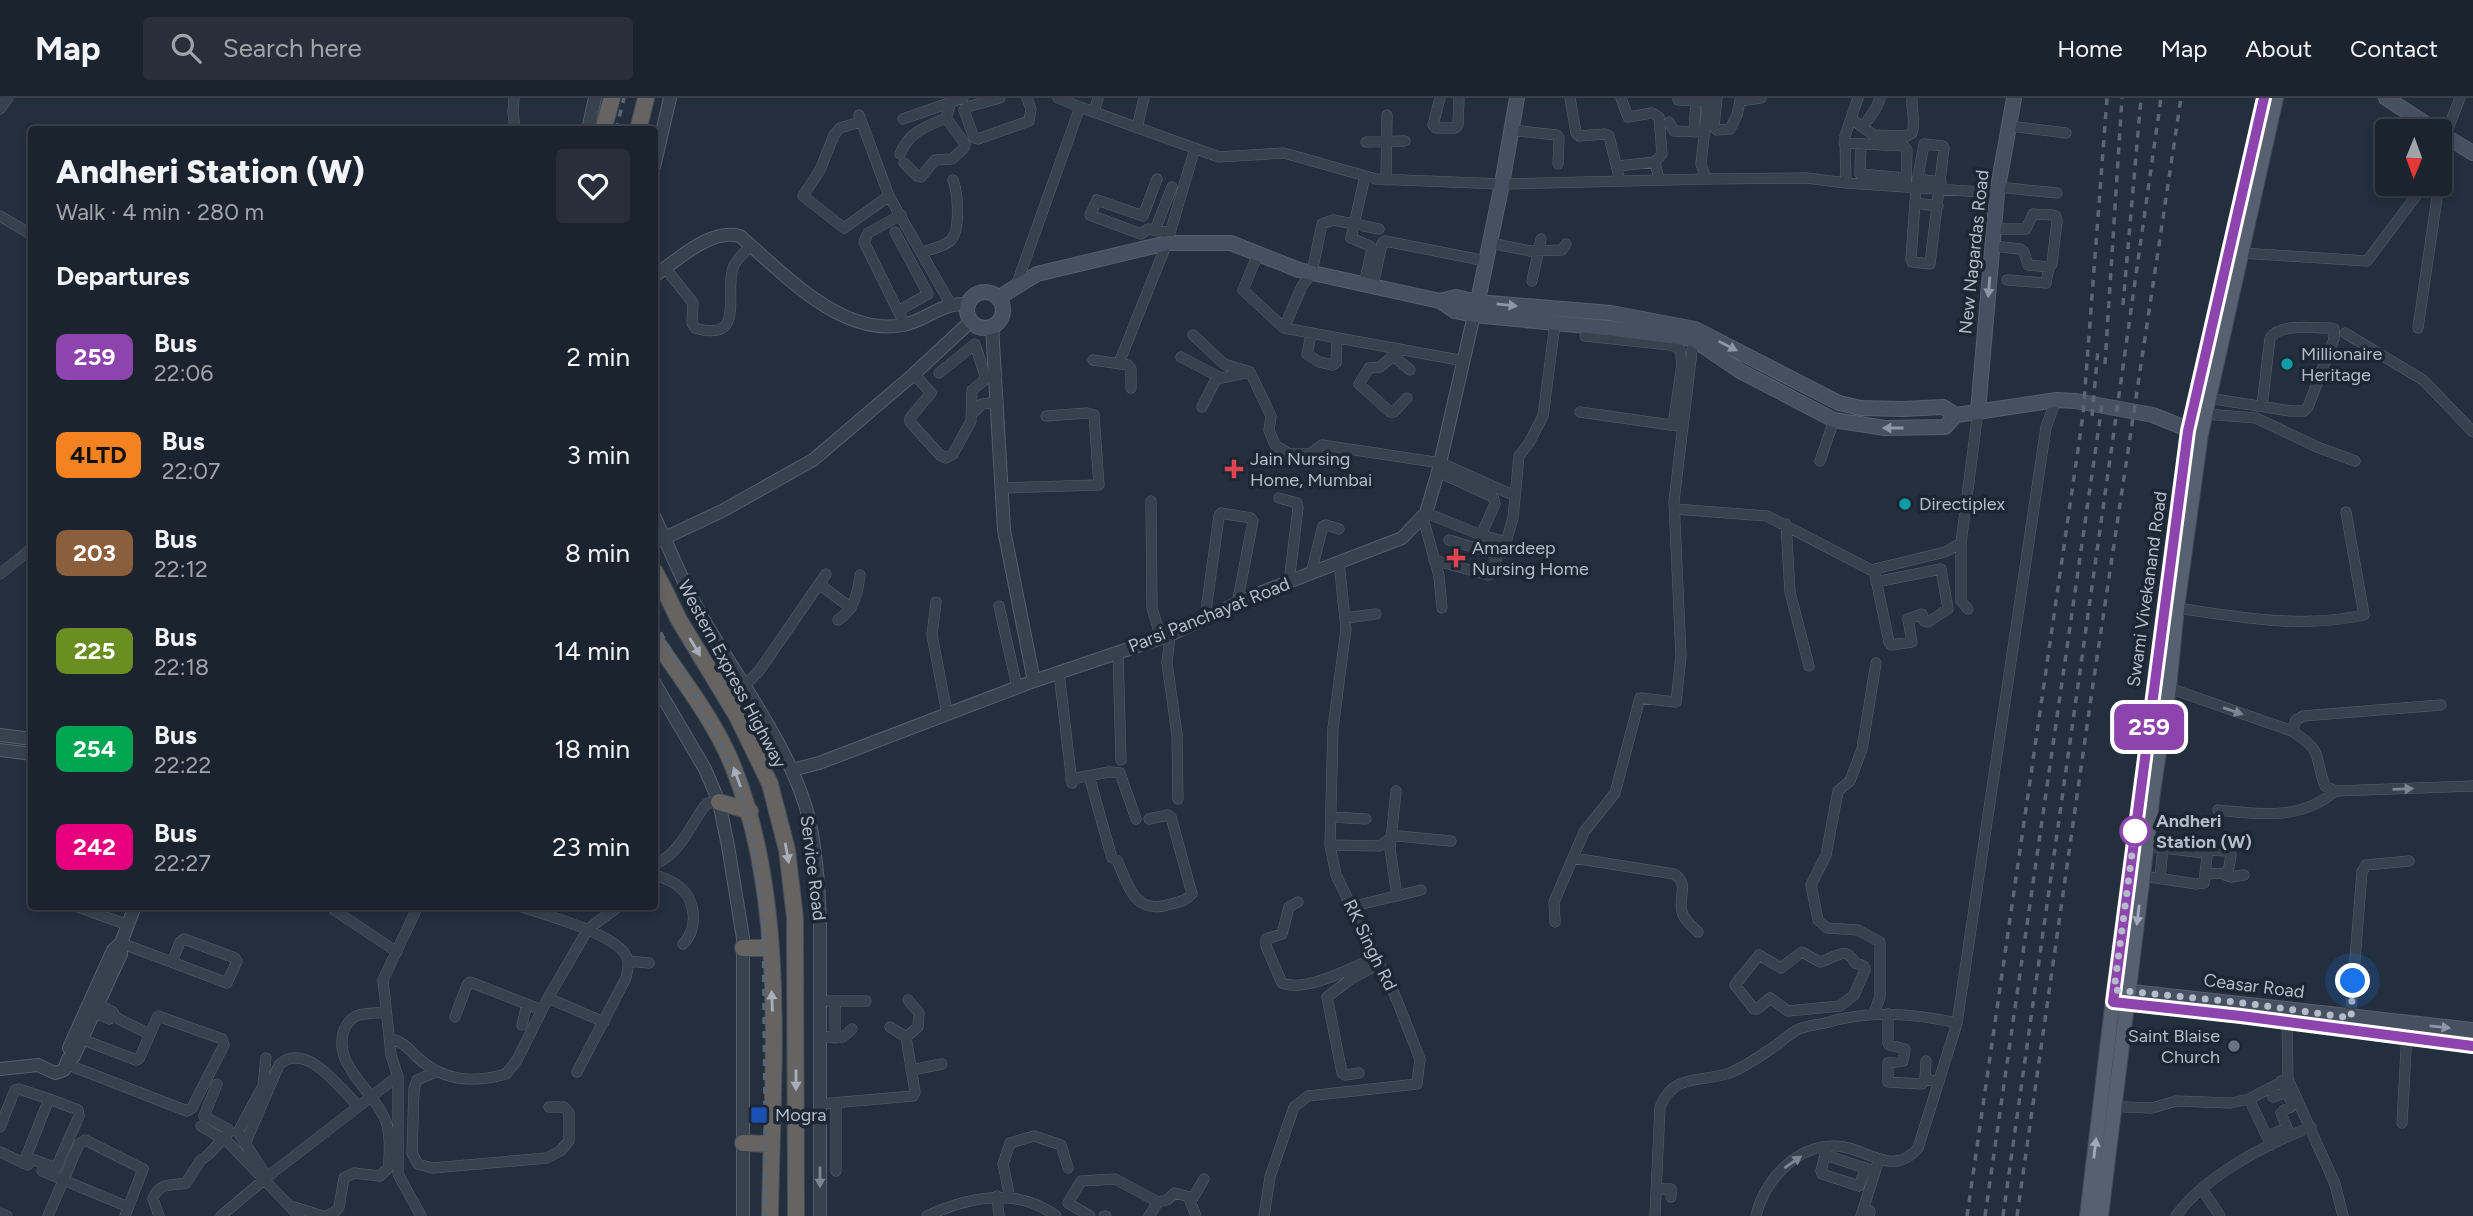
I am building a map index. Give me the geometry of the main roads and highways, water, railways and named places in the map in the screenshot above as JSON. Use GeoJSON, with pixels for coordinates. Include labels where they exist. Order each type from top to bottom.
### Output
{"type":"FeatureCollection","features":[{"type":"Feature","properties":{"kind":"highway"},"geometry":{"type":"LineString","coordinates":[[604,126],[612,98]]}},
{"type":"Feature","properties":{"kind":"highway"},"geometry":{"type":"LineString","coordinates":[[639,126],[646,98]]}},
{"type":"Feature","properties":{"kind":"highway","name":"Western Express Highway"},"geometry":{"type":"LineString","coordinates":[[659,587],[737,716],[770,784],[787,850],[795,918],[796,1216]]}},
{"type":"Feature","properties":{"kind":"highway"},"geometry":{"type":"LineString","coordinates":[[658,644],[713,729],[733,766],[750,811],[769,918],[773,1016],[770,1216]]}},
{"type":"Feature","properties":{"kind":"highway"},"geometry":{"type":"LineString","coordinates":[[719,802],[750,811]]}},
{"type":"Feature","properties":{"kind":"highway"},"geometry":{"type":"LineString","coordinates":[[743,948],[770,948]]}},
{"type":"Feature","properties":{"kind":"highway"},"geometry":{"type":"LineString","coordinates":[[743,1143],[771,1144]]}},
{"type":"Feature","properties":{"kind":"main road"},"geometry":{"type":"LineString","coordinates":[[1476,309],[1517,98]]}},
{"type":"Feature","properties":{"kind":"main road","name":"New Nagardas Road"},"geometry":{"type":"LineString","coordinates":[[1978,411],[1997,190],[2014,98]]}},
{"type":"Feature","properties":{"kind":"main road","name":"Swami Vivekanand Road"},"geometry":{"type":"LineString","coordinates":[[2101,1216],[2121,997],[2194,432],[2264,98]]}},
{"type":"Feature","properties":{"kind":"main road","name":"Swami Vivekanand Road"},"geometry":{"type":"LineString","coordinates":[[2121,997],[2143,876],[2169,688],[2194,432],[2204,414],[2208,398],[2276,98]]}},
{"type":"Feature","properties":{"kind":"main road"},"geometry":{"type":"LineString","coordinates":[[2386,98],[2418,119]]}},
{"type":"Feature","properties":{"kind":"main road"},"geometry":{"type":"LineString","coordinates":[[2452,141],[2473,153]]}},
{"type":"Feature","properties":{"kind":"main road"},"geometry":{"type":"LineString","coordinates":[[998,298],[1037,274],[1169,238],[1231,243],[1299,270],[1440,302],[1456,297],[1476,309],[1606,333],[1647,338],[1694,334],[1740,370],[1834,420],[1885,428],[1945,427],[1949,411]]}},
{"type":"Feature","properties":{"kind":"main road"},"geometry":{"type":"LineString","coordinates":[[982,292],[998,298],[1003,308],[1001,319],[992,326],[981,327],[971,321],[968,309],[976,295],[982,292]]}},
{"type":"Feature","properties":{"kind":"main road"},"geometry":{"type":"LineString","coordinates":[[1476,309],[1611,313],[1694,334],[1839,403],[1861,408],[1978,411],[2056,400],[2076,401],[2152,415],[2194,432]]}},
{"type":"Feature","properties":{"kind":"main road","name":"Ceasar Road"},"geometry":{"type":"LineString","coordinates":[[2121,997],[2407,1030],[2473,1030]]}},
{"type":"Feature","properties":{"kind":"main road","name":"Ceasar Road"},"geometry":{"type":"LineString","coordinates":[[2407,1030],[2473,1046]]}},
{"type":"Feature","properties":{"kind":"main road","name":"Swami Vivekanand Road"},"geometry":{"type":"LineString","coordinates":[[2087,1216],[2113,1107]]}},
{"type":"Feature","properties":{"kind":"railway"},"geometry":{"type":"LineString","coordinates":[[617,126],[624,98]]}},
{"type":"Feature","properties":{"kind":"railway"},"geometry":{"type":"LineString","coordinates":[[1967,1216],[2083,415],[2107,98]]}},
{"type":"Feature","properties":{"kind":"railway"},"geometry":{"type":"LineString","coordinates":[[2105,364],[2122,98]]}},
{"type":"Feature","properties":{"kind":"railway"},"geometry":{"type":"LineString","coordinates":[[2123,305],[2141,98]]}},
{"type":"Feature","properties":{"kind":"railway"},"geometry":{"type":"LineString","coordinates":[[2003,1216],[2161,98]]}},
{"type":"Feature","properties":{"kind":"railway"},"geometry":{"type":"LineString","coordinates":[[2017,1216],[2181,98]]}},
{"type":"Feature","properties":{"kind":"railway"},"geometry":{"type":"LineString","coordinates":[[2092,416],[2098,350]]}},
{"type":"Feature","properties":{"kind":"railway"},"geometry":{"type":"LineString","coordinates":[[1985,1216],[2102,405]]}},
{"type":"Feature","properties":{"kind":"railway"},"geometry":{"type":"LineString","coordinates":[[658,627],[724,750],[747,814],[763,904],[766,1216]]}},
{"type":"Feature","properties":{"kind":"place","name":"Millionaire Heritage"},"geometry":{"type":"Point","coordinates":[2287,364]}},
{"type":"Feature","properties":{"kind":"place","name":"Jain Nursing Home, Mumbai"},"geometry":{"type":"Point","coordinates":[1234,469]}},
{"type":"Feature","properties":{"kind":"place","name":"Directiplex"},"geometry":{"type":"Point","coordinates":[1905,504]}},
{"type":"Feature","properties":{"kind":"place","name":"Amardeep Nursing Home"},"geometry":{"type":"Point","coordinates":[1456,558]}},
{"type":"Feature","properties":{"kind":"place","name":"Andheri Station (W)"},"geometry":{"type":"Point","coordinates":[2135,831]}},
{"type":"Feature","properties":{"kind":"place","name":"Saint Blaise Church"},"geometry":{"type":"Point","coordinates":[2234,1046]}},
{"type":"Feature","properties":{"kind":"place","name":"Mogra"},"geometry":{"type":"Point","coordinates":[759,1115]}}]}
